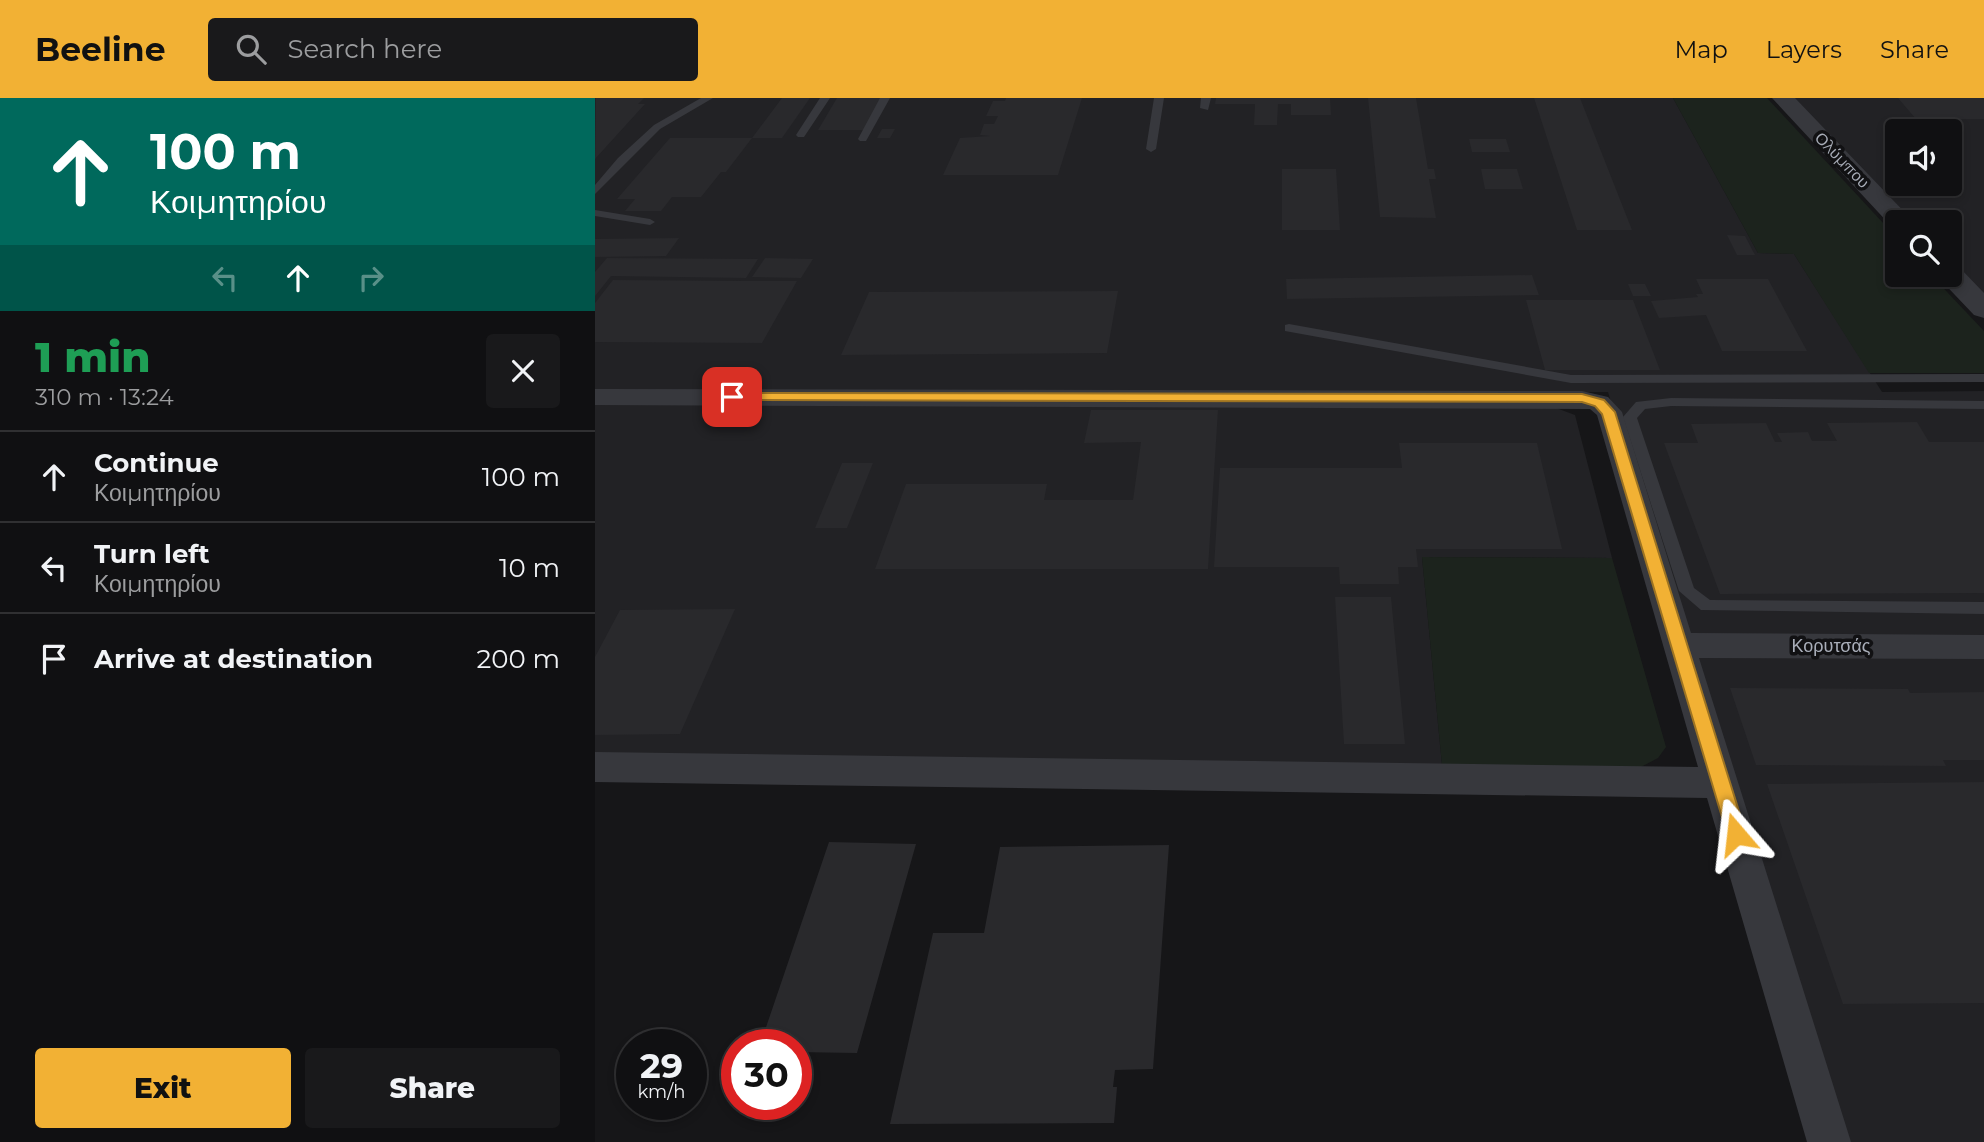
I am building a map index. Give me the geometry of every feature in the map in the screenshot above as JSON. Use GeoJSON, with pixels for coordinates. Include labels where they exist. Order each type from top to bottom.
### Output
{"type":"FeatureCollection","features":[{"type":"Feature","properties":{"kind":"street","name":"Ολύμπου"},"geometry":{"type":"LineString","coordinates":[[1783,98],[1890,210]]}},
{"type":"Feature","properties":{"kind":"street"},"geometry":{"type":"LineString","coordinates":[[1962,286],[1983,307]]}},
{"type":"Feature","properties":{"kind":"street"},"geometry":{"type":"LineString","coordinates":[[595,397],[1582,398],[1605,407],[1829,1142]]}},
{"type":"Feature","properties":{"kind":"street","name":"Κορυτσάς"},"geometry":{"type":"LineString","coordinates":[[1679,645],[1984,647]]}},
{"type":"Feature","properties":{"kind":"street"},"geometry":{"type":"LineString","coordinates":[[595,767],[1721,783]]}},
{"type":"Feature","properties":{"kind":"lane"},"geometry":{"type":"LineString","coordinates":[[595,191],[621,160],[657,127],[708,98]]}},
{"type":"Feature","properties":{"kind":"lane"},"geometry":{"type":"LineString","coordinates":[[801,135],[825,98]]}},
{"type":"Feature","properties":{"kind":"lane"},"geometry":{"type":"LineString","coordinates":[[863,139],[885,98]]}},
{"type":"Feature","properties":{"kind":"lane"},"geometry":{"type":"LineString","coordinates":[[1151,149],[1159,98]]}},
{"type":"Feature","properties":{"kind":"lane"},"geometry":{"type":"LineString","coordinates":[[595,213],[650,222]]}},
{"type":"Feature","properties":{"kind":"lane"},"geometry":{"type":"LineString","coordinates":[[1289,328],[1571,380],[1984,378]]}},
{"type":"Feature","properties":{"kind":"lane"},"geometry":{"type":"LineString","coordinates":[[1984,405],[1671,402],[1641,405],[1630,417],[1687,590],[1707,606],[1984,608]]}},
{"type":"Feature","properties":{"kind":"shaded area"},"geometry":{"type":"Polygon","coordinates":[[[595,98],[1673,98],[1758,253],[1794,254],[1882,392],[1984,391],[1984,1142],[1837,1142],[1608,392],[595,391],[595,98]]]}},
{"type":"Feature","properties":{"kind":"shaded area"},"geometry":{"type":"Polygon","coordinates":[[[1673,98],[1767,98],[1885,225],[1885,287],[1942,287],[1984,331],[1984,373],[1869,373],[1794,254],[1758,253],[1673,98]]]}},
{"type":"Feature","properties":{"kind":"shaded area"},"geometry":{"type":"Polygon","coordinates":[[[1788,98],[1984,98],[1984,301],[1962,278],[1962,210],[1896,210],[1788,98]]]}},
{"type":"Feature","properties":{"kind":"shaded area"},"geometry":{"type":"Polygon","coordinates":[[[595,400],[1548,405],[1575,415],[1612,558],[1422,557],[1442,765],[595,754],[595,400]]]}},
{"type":"Feature","properties":{"kind":"shaded area"},"geometry":{"type":"Polygon","coordinates":[[[1422,557],[1612,558],[1666,747],[1658,758],[1637,769],[1442,765],[1422,557]]]}},
{"type":"Feature","properties":{"kind":"building"},"geometry":{"type":"Polygon","coordinates":[[[596,98],[644,98],[638,104],[645,104],[595,159],[596,98]]]}},
{"type":"Feature","properties":{"kind":"building"},"geometry":{"type":"Polygon","coordinates":[[[782,98],[810,98],[782,138],[752,138],[782,98]]]}},
{"type":"Feature","properties":{"kind":"building"},"geometry":{"type":"Polygon","coordinates":[[[837,98],[881,98],[864,130],[818,130],[837,98]]]}},
{"type":"Feature","properties":{"kind":"building"},"geometry":{"type":"Polygon","coordinates":[[[1006,98],[1082,98],[1058,175],[943,175],[960,138],[990,136],[980,135],[984,124],[994,124],[998,116],[986,116],[993,101],[1005,101],[1006,98]]]}},
{"type":"Feature","properties":{"kind":"building"},"geometry":{"type":"Polygon","coordinates":[[[1216,98],[1330,98],[1331,115],[1291,115],[1291,104],[1278,104],[1277,125],[1254,125],[1255,104],[1215,104],[1216,98]]]}},
{"type":"Feature","properties":{"kind":"building"},"geometry":{"type":"Polygon","coordinates":[[[1368,98],[1416,98],[1428,169],[1434,169],[1436,179],[1429,179],[1436,218],[1380,217],[1368,98]]]}},
{"type":"Feature","properties":{"kind":"building"},"geometry":{"type":"Polygon","coordinates":[[[1534,98],[1580,98],[1632,230],[1577,230],[1534,98]]]}},
{"type":"Feature","properties":{"kind":"building"},"geometry":{"type":"Polygon","coordinates":[[[1898,98],[1984,98],[1984,119],[1916,119],[1898,98]]]}},
{"type":"Feature","properties":{"kind":"building"},"geometry":{"type":"Polygon","coordinates":[[[882,129],[895,129],[890,138],[877,138],[882,129]]]}},
{"type":"Feature","properties":{"kind":"building"},"geometry":{"type":"Polygon","coordinates":[[[670,138],[752,138],[726,172],[721,172],[701,197],[672,197],[661,211],[625,211],[635,199],[617,199],[670,138]]]}},
{"type":"Feature","properties":{"kind":"building"},"geometry":{"type":"Polygon","coordinates":[[[1469,139],[1506,139],[1510,152],[1472,152],[1469,139]]]}},
{"type":"Feature","properties":{"kind":"building"},"geometry":{"type":"Polygon","coordinates":[[[1282,169],[1336,169],[1340,230],[1282,230],[1282,169]]]}},
{"type":"Feature","properties":{"kind":"building"},"geometry":{"type":"Polygon","coordinates":[[[1481,169],[1517,169],[1523,189],[1485,189],[1481,169]]]}},
{"type":"Feature","properties":{"kind":"building"},"geometry":{"type":"Polygon","coordinates":[[[1727,235],[1745,236],[1755,255],[1737,255],[1727,235]]]}},
{"type":"Feature","properties":{"kind":"building"},"geometry":{"type":"Polygon","coordinates":[[[679,238],[666,256],[595,257],[595,239],[679,238]]]}},
{"type":"Feature","properties":{"kind":"building"},"geometry":{"type":"Polygon","coordinates":[[[607,258],[758,259],[746,278],[611,276],[595,296],[595,272],[607,258]]]}},
{"type":"Feature","properties":{"kind":"building"},"geometry":{"type":"Polygon","coordinates":[[[765,258],[813,259],[801,278],[752,277],[765,258]]]}},
{"type":"Feature","properties":{"kind":"building"},"geometry":{"type":"Polygon","coordinates":[[[1532,275],[1539,295],[1287,299],[1286,279],[1532,275]]]}},
{"type":"Feature","properties":{"kind":"building"},"geometry":{"type":"Polygon","coordinates":[[[1696,279],[1768,279],[1807,351],[1722,351],[1706,315],[1659,318],[1651,301],[1698,297],[1696,294],[1703,294],[1696,279]]]}},
{"type":"Feature","properties":{"kind":"building"},"geometry":{"type":"Polygon","coordinates":[[[613,280],[797,281],[762,343],[595,342],[595,303],[613,280]]]}},
{"type":"Feature","properties":{"kind":"building"},"geometry":{"type":"Polygon","coordinates":[[[1628,284],[1645,284],[1651,296],[1633,296],[1628,284]]]}},
{"type":"Feature","properties":{"kind":"building"},"geometry":{"type":"Polygon","coordinates":[[[1118,291],[1107,353],[841,355],[869,292],[1118,291]]]}},
{"type":"Feature","properties":{"kind":"building"},"geometry":{"type":"Polygon","coordinates":[[[1526,300],[1633,300],[1660,370],[1545,370],[1526,300]]]}},
{"type":"Feature","properties":{"kind":"building"},"geometry":{"type":"Polygon","coordinates":[[[1091,410],[1218,410],[1208,569],[875,569],[906,484],[1047,484],[1044,500],[1133,500],[1141,442],[1084,443],[1091,410]]]}},
{"type":"Feature","properties":{"kind":"building"},"geometry":{"type":"Polygon","coordinates":[[[1917,422],[1929,442],[1984,442],[1984,593],[1720,594],[1664,443],[1698,443],[1691,424],[1766,423],[1775,442],[1782,442],[1777,433],[1808,432],[1812,441],[1837,441],[1827,423],[1917,422]]]}},
{"type":"Feature","properties":{"kind":"building"},"geometry":{"type":"Polygon","coordinates":[[[1399,443],[1537,443],[1562,549],[1416,549],[1418,567],[1398,567],[1399,584],[1340,584],[1339,567],[1214,567],[1220,468],[1402,468],[1399,443]]]}},
{"type":"Feature","properties":{"kind":"building"},"geometry":{"type":"Polygon","coordinates":[[[842,463],[873,463],[847,528],[815,528],[842,463]]]}},
{"type":"Feature","properties":{"kind":"building"},"geometry":{"type":"Polygon","coordinates":[[[1335,597],[1391,597],[1405,744],[1344,744],[1335,597]]]}},
{"type":"Feature","properties":{"kind":"building"},"geometry":{"type":"Polygon","coordinates":[[[735,609],[680,734],[595,735],[595,657],[620,610],[735,609]]]}},
{"type":"Feature","properties":{"kind":"building"},"geometry":{"type":"Polygon","coordinates":[[[1730,688],[1908,689],[1910,693],[1984,692],[1984,760],[1943,760],[1946,766],[1756,765],[1730,688]]]}},
{"type":"Feature","properties":{"kind":"building"},"geometry":{"type":"Polygon","coordinates":[[[1984,782],[1984,1003],[1843,1004],[1767,784],[1984,782]]]}},
{"type":"Feature","properties":{"kind":"building"},"geometry":{"type":"Polygon","coordinates":[[[829,842],[916,844],[857,1053],[812,1052],[812,1029],[765,1029],[829,842]]]}},
{"type":"Feature","properties":{"kind":"building"},"geometry":{"type":"Polygon","coordinates":[[[1169,845],[1153,1069],[1115,1070],[1113,1087],[1117,1087],[1114,1123],[890,1124],[933,933],[984,933],[1000,847],[1169,845]]]}},
{"type":"Feature","properties":{"kind":"route"},"geometry":{"type":"LineString","coordinates":[[732,397],[1582,398],[1599,403],[1608,412],[1736,834]]}}]}
